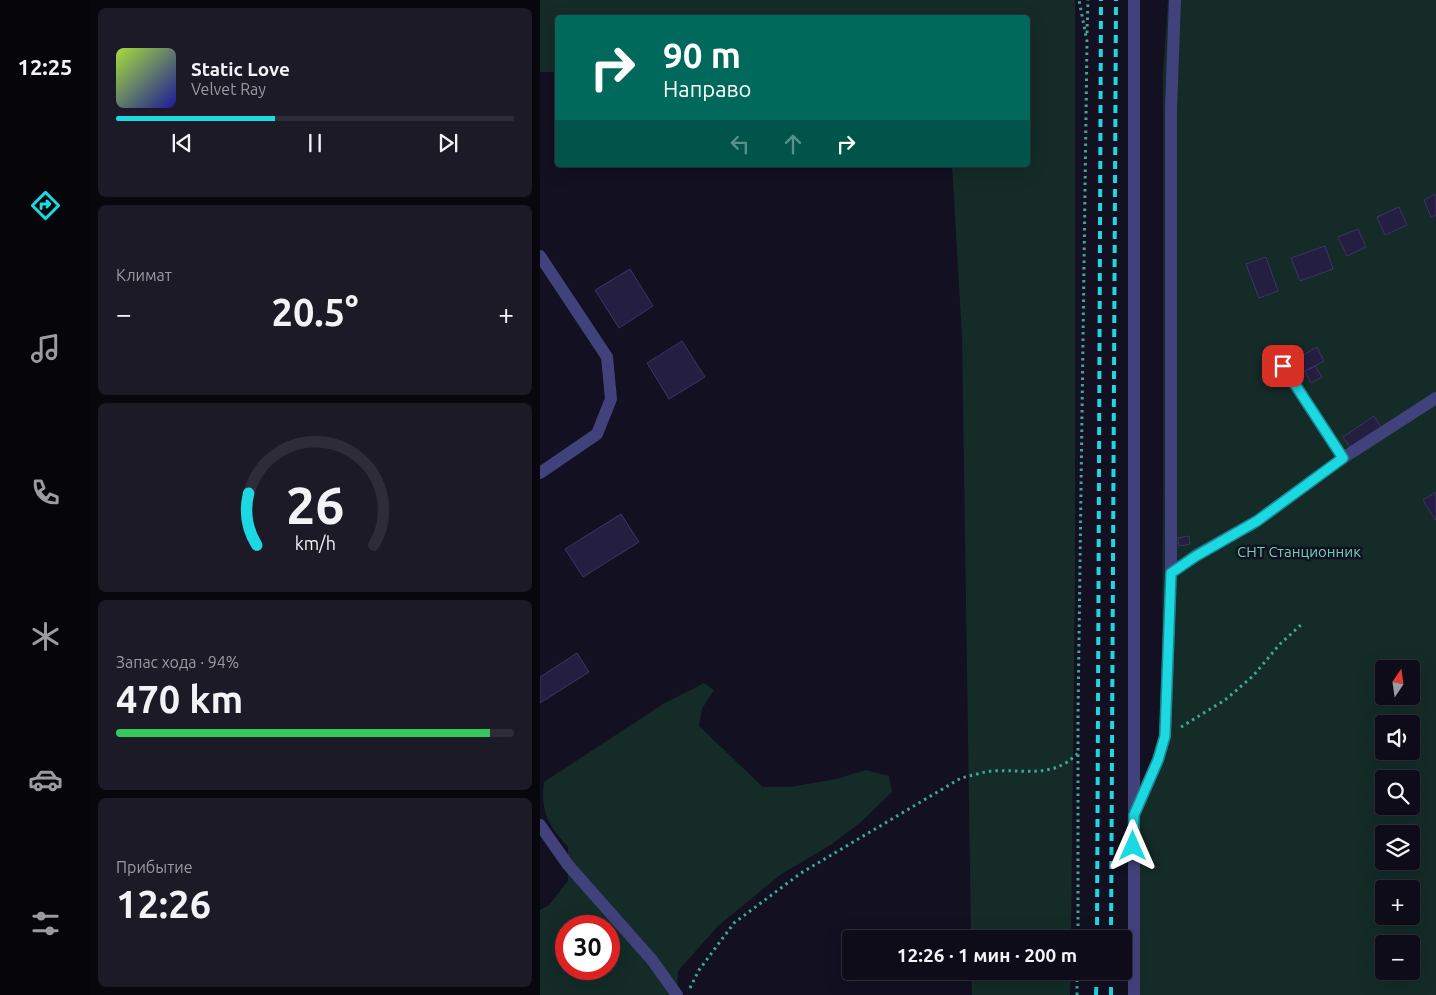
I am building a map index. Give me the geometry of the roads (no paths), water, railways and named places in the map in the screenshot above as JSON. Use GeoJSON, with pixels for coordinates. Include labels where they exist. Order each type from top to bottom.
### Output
{"type":"FeatureCollection","features":[{"type":"Feature","properties":{"kind":"street"},"geometry":{"type":"LineString","coordinates":[[1134,0],[1134,995]]}},
{"type":"Feature","properties":{"kind":"street"},"geometry":{"type":"LineString","coordinates":[[1134,815],[1158,760],[1165,736],[1171,573],[1171,119],[1175,0]]}},
{"type":"Feature","properties":{"kind":"street"},"geometry":{"type":"LineString","coordinates":[[540,256],[608,357],[611,399],[597,434],[540,473]]}},
{"type":"Feature","properties":{"kind":"street"},"geometry":{"type":"LineString","coordinates":[[1286,351],[1283,366],[1343,458]]}},
{"type":"Feature","properties":{"kind":"street"},"geometry":{"type":"LineString","coordinates":[[1171,573],[1196,556],[1257,521],[1343,458],[1436,398]]}},
{"type":"Feature","properties":{"kind":"street"},"geometry":{"type":"LineString","coordinates":[[540,825],[568,865],[652,960],[677,995]]}},
{"type":"Feature","properties":{"kind":"railway"},"geometry":{"type":"LineString","coordinates":[[1097,930],[1101,0]]}},
{"type":"Feature","properties":{"kind":"railway"},"geometry":{"type":"LineString","coordinates":[[1111,930],[1116,0]]}},
{"type":"Feature","properties":{"kind":"railway"},"geometry":{"type":"LineString","coordinates":[[1096,995],[1097,980]]}},
{"type":"Feature","properties":{"kind":"railway"},"geometry":{"type":"LineString","coordinates":[[1111,980],[1111,995]]}},
{"type":"Feature","properties":{"kind":"park label","name":"СНТ Станционник"},"geometry":{"type":"Point","coordinates":[1299,551]}}]}
